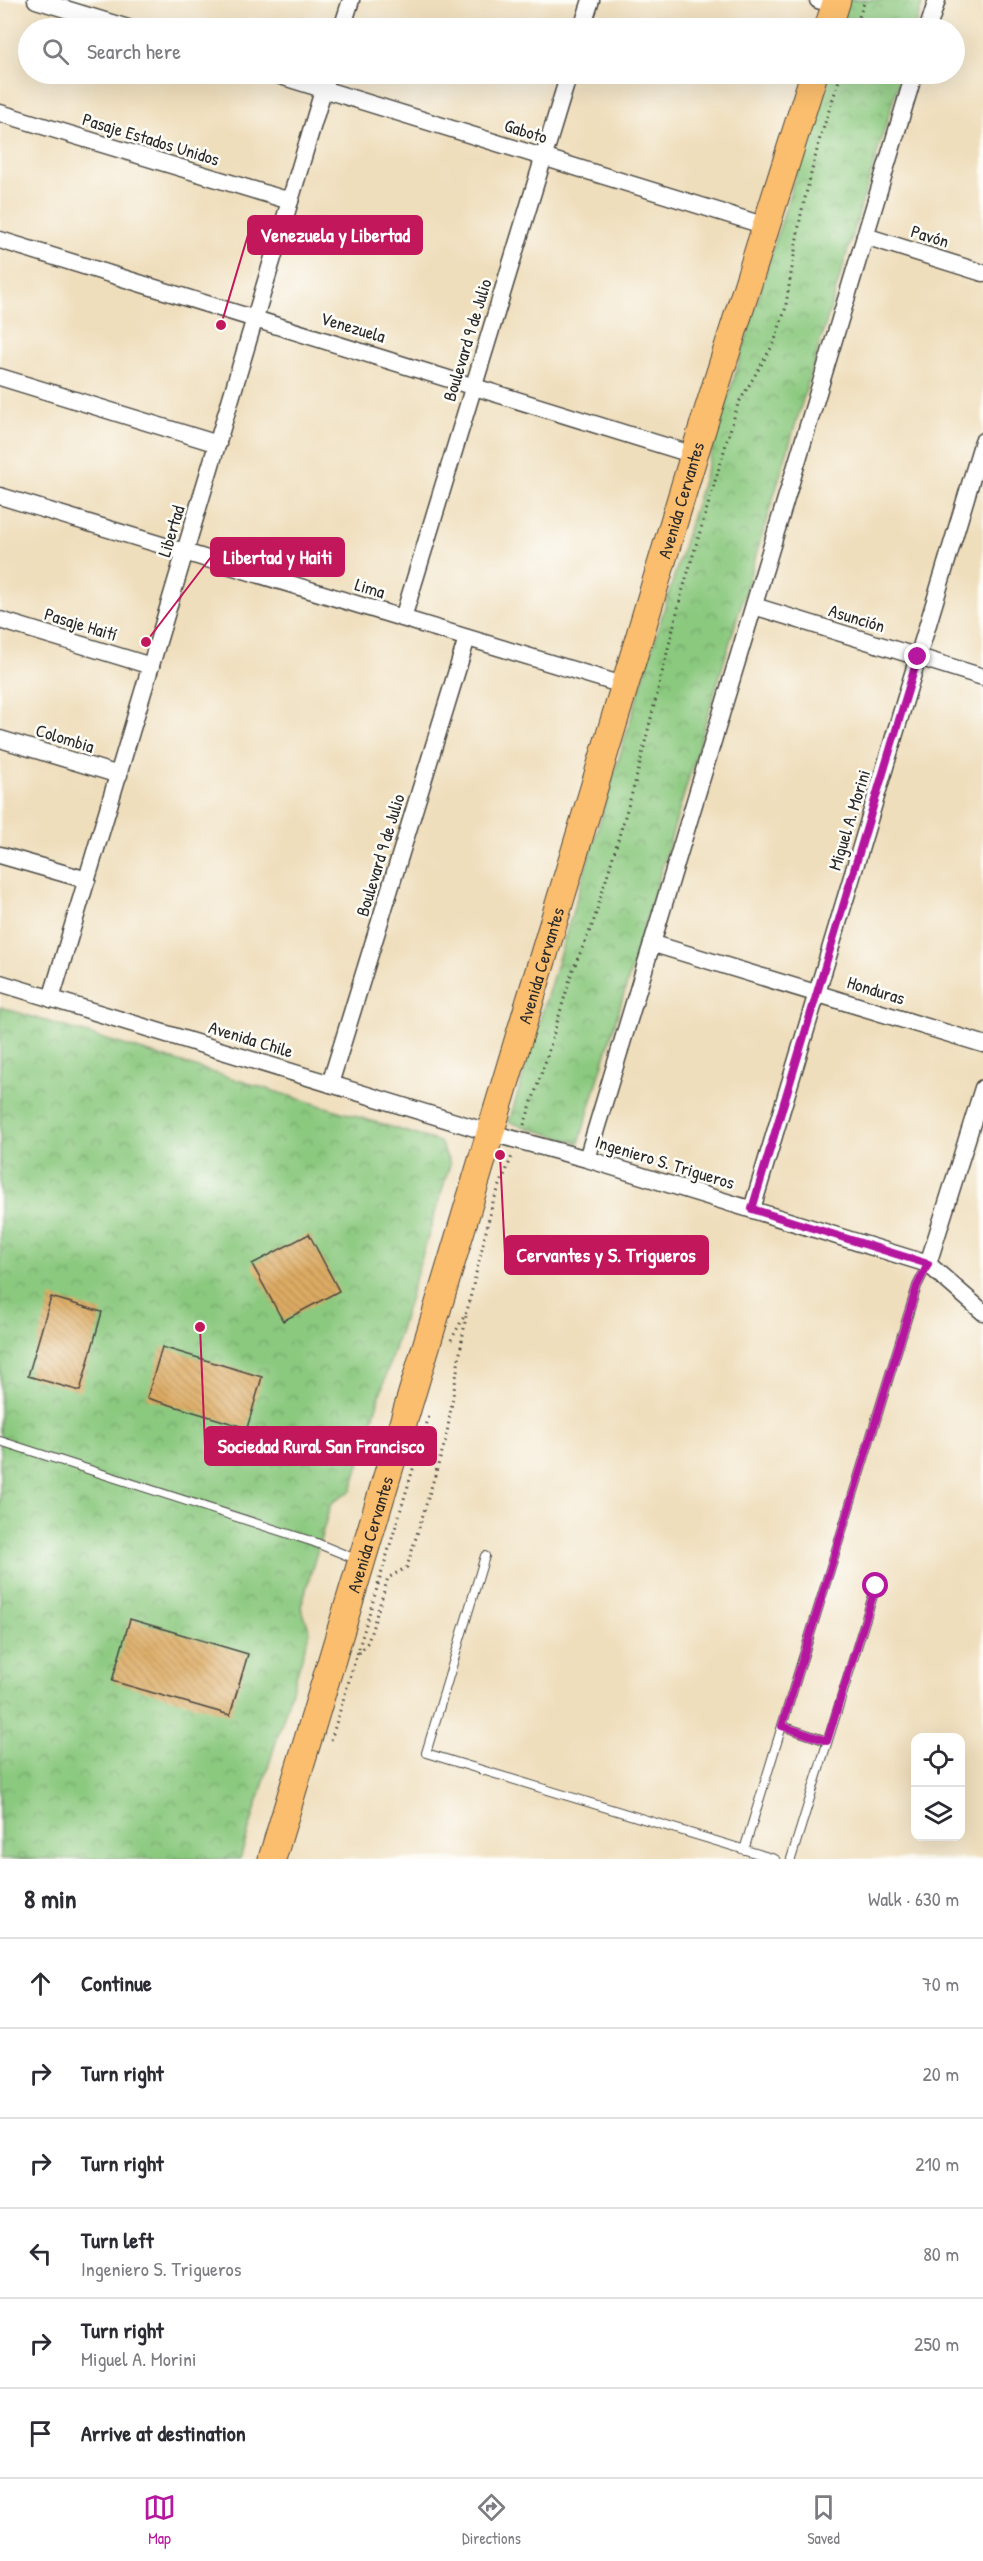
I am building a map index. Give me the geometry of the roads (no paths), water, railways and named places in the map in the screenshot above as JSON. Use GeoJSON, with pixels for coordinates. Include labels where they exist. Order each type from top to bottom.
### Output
{"type":"FeatureCollection","features":[{"type":"Feature","properties":{"kind":"main road","name":"Avenida Cervantes"},"geometry":{"type":"LineString","coordinates":[[272,1859],[694,455],[811,84]]}},
{"type":"Feature","properties":{"kind":"street"},"geometry":{"type":"LineString","coordinates":[[36,0],[95,18]]}},
{"type":"Feature","properties":{"kind":"street"},"geometry":{"type":"LineString","coordinates":[[345,18],[351,0]]}},
{"type":"Feature","properties":{"kind":"street"},"geometry":{"type":"LineString","coordinates":[[585,18],[591,0]]}},
{"type":"Feature","properties":{"kind":"street"},"geometry":{"type":"LineString","coordinates":[[931,18],[937,0]]}},
{"type":"Feature","properties":{"kind":"street","name":"Libertad"},"geometry":{"type":"LineString","coordinates":[[51,999],[325,84]]}},
{"type":"Feature","properties":{"kind":"street","name":"Gaboto"},"geometry":{"type":"LineString","coordinates":[[335,84],[544,157],[766,226]]}},
{"type":"Feature","properties":{"kind":"street","name":"Boulevard 9 de Julio"},"geometry":{"type":"LineString","coordinates":[[403,618],[565,84]]}},
{"type":"Feature","properties":{"kind":"street"},"geometry":{"type":"LineString","coordinates":[[587,1159],[654,944],[911,84]]}},
{"type":"Feature","properties":{"kind":"street","name":"Pasaje Estados Unidos"},"geometry":{"type":"LineString","coordinates":[[0,113],[290,201]]}},
{"type":"Feature","properties":{"kind":"street","name":"Pavón"},"geometry":{"type":"LineString","coordinates":[[865,236],[983,273]]}},
{"type":"Feature","properties":{"kind":"street","name":"Venezuela"},"geometry":{"type":"LineString","coordinates":[[0,240],[694,455]]}},
{"type":"Feature","properties":{"kind":"street"},"geometry":{"type":"LineString","coordinates":[[0,377],[218,444]]}},
{"type":"Feature","properties":{"kind":"street","name":"Miguel A. Morini"},"geometry":{"type":"LineString","coordinates":[[752,1209],[983,441]]}},
{"type":"Feature","properties":{"kind":"street","name":"Lima"},"geometry":{"type":"LineString","coordinates":[[0,496],[626,686]]}},
{"type":"Feature","properties":{"kind":"street","name":"Asunción"},"geometry":{"type":"LineString","coordinates":[[754,606],[983,677]]}},
{"type":"Feature","properties":{"kind":"street","name":"Pasaje Haití"},"geometry":{"type":"LineString","coordinates":[[0,620],[152,666]]}},
{"type":"Feature","properties":{"kind":"street","name":"Boulevard 9 de Julio"},"geometry":{"type":"LineString","coordinates":[[330,1084],[467,638]]}},
{"type":"Feature","properties":{"kind":"street","name":"Colombia"},"geometry":{"type":"LineString","coordinates":[[0,739],[118,775]]}},
{"type":"Feature","properties":{"kind":"street"},"geometry":{"type":"LineString","coordinates":[[0,855],[87,880]]}},
{"type":"Feature","properties":{"kind":"street","name":"Honduras"},"geometry":{"type":"LineString","coordinates":[[654,944],[983,1044]]}},
{"type":"Feature","properties":{"kind":"street","name":"Avenida Chile"},"geometry":{"type":"LineString","coordinates":[[0,983],[491,1133]]}},
{"type":"Feature","properties":{"kind":"street"},"geometry":{"type":"LineString","coordinates":[[928,1264],[983,1088]]}},
{"type":"Feature","properties":{"kind":"street","name":"Ingeniero S. Trigueros"},"geometry":{"type":"LineString","coordinates":[[491,1133],[587,1159],[928,1264],[983,1312]]}},
{"type":"Feature","properties":{"kind":"lane"},"geometry":{"type":"LineString","coordinates":[[744,1850],[917,1286],[928,1264]]}},
{"type":"Feature","properties":{"kind":"lane"},"geometry":{"type":"LineString","coordinates":[[0,1441],[314,1542],[361,1561]]}},
{"type":"Feature","properties":{"kind":"lane"},"geometry":{"type":"LineString","coordinates":[[485,1556],[426,1753],[775,1859]]}},
{"type":"Feature","properties":{"kind":"lane"},"geometry":{"type":"LineString","coordinates":[[791,1859],[876,1586]]}},
{"type":"Feature","properties":{"kind":"lane"},"geometry":{"type":"LineString","coordinates":[[782,1726],[827,1741]]}},
{"type":"Feature","properties":{"kind":"place","name":"Venezuela y Libertad"},"geometry":{"type":"Point","coordinates":[221,325]}},
{"type":"Feature","properties":{"kind":"place","name":"Libertad y Haiti"},"geometry":{"type":"Point","coordinates":[146,642]}},
{"type":"Feature","properties":{"kind":"place","name":"Cervantes y S. Trigueros"},"geometry":{"type":"Point","coordinates":[500,1155]}},
{"type":"Feature","properties":{"kind":"place","name":"Sociedad Rural San Francisco"},"geometry":{"type":"Point","coordinates":[200,1327]}}]}
